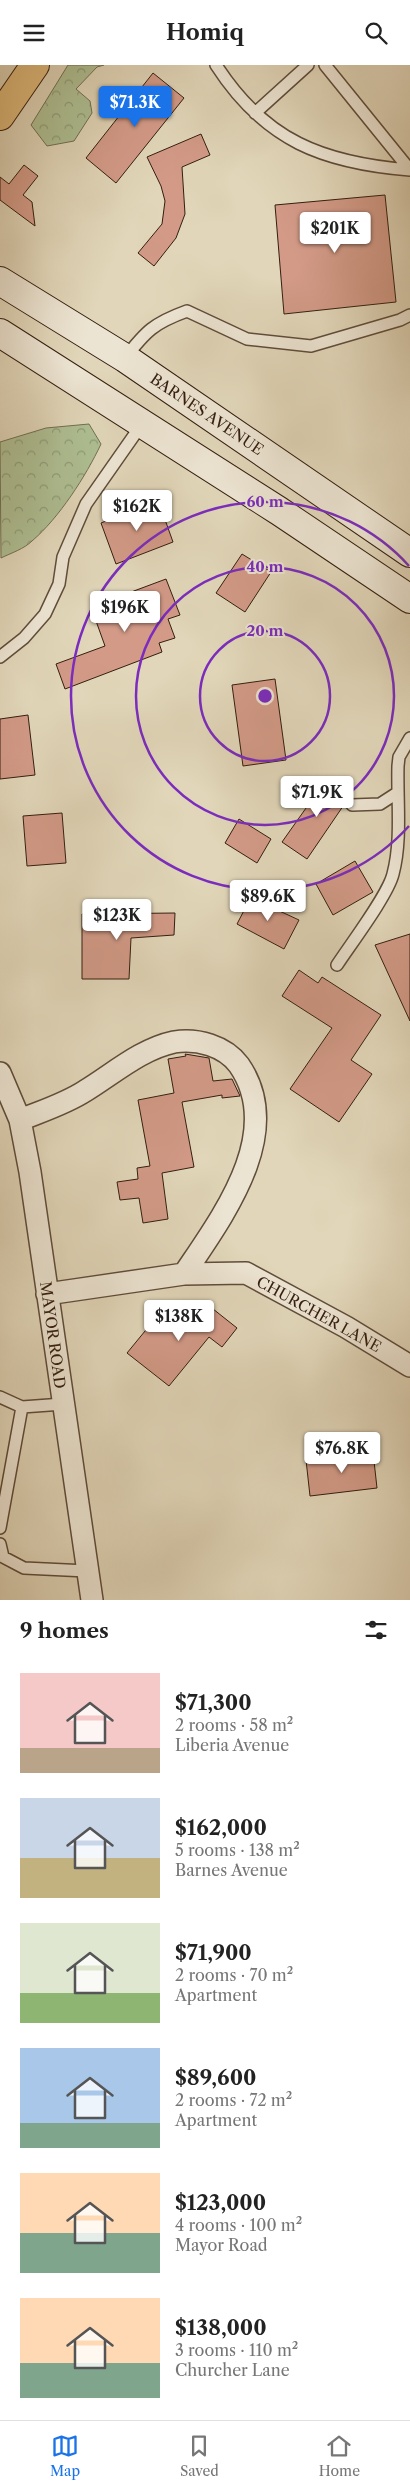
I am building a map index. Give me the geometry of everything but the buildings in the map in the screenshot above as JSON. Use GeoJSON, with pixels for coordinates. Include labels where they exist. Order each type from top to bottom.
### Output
{"type":"FeatureCollection","features":[{"type":"Feature","properties":{"kind":"main road"},"geometry":{"type":"LineString","coordinates":[[0,116],[35,65]]}},
{"type":"Feature","properties":{"kind":"main road","name":"BARNES AVENUE"},"geometry":{"type":"LineString","coordinates":[[0,281],[125,358],[410,553]]}},
{"type":"Feature","properties":{"kind":"main road"},"geometry":{"type":"LineString","coordinates":[[0,333],[279,511],[410,599]]}},
{"type":"Feature","properties":{"kind":"street"},"geometry":{"type":"LineString","coordinates":[[20,1120],[58,1106],[138,1058],[174,1042],[196,1042],[220,1048],[233,1057],[253,1093],[254,1136],[244,1173],[230,1203],[184,1274]]}},
{"type":"Feature","properties":{"kind":"street","name":"MAYOR ROAD"},"geometry":{"type":"LineString","coordinates":[[0,1073],[20,1120],[30,1172],[62,1404],[92,1600]]}},
{"type":"Feature","properties":{"kind":"street","name":"CHURCHER LANE"},"geometry":{"type":"LineString","coordinates":[[47,1294],[184,1274],[246,1273],[346,1327],[410,1366]]}},
{"type":"Feature","properties":{"kind":"lane"},"geometry":{"type":"LineString","coordinates":[[216,65],[226,81],[255,113],[278,132],[299,145],[338,158],[377,167],[410,170]]}},
{"type":"Feature","properties":{"kind":"lane"},"geometry":{"type":"LineString","coordinates":[[255,113],[308,65]]}},
{"type":"Feature","properties":{"kind":"lane"},"geometry":{"type":"LineString","coordinates":[[325,65],[410,170]]}},
{"type":"Feature","properties":{"kind":"lane"},"geometry":{"type":"LineString","coordinates":[[125,358],[147,331],[166,319],[187,311],[247,339],[311,346],[400,320],[410,315]]}},
{"type":"Feature","properties":{"kind":"lane"},"geometry":{"type":"LineString","coordinates":[[0,657],[24,639],[45,614],[59,584],[63,557],[86,504],[142,423]]}},
{"type":"Feature","properties":{"kind":"lane"},"geometry":{"type":"LineString","coordinates":[[337,965],[390,882],[397,841],[399,757],[410,738]]}},
{"type":"Feature","properties":{"kind":"lane"},"geometry":{"type":"LineString","coordinates":[[352,805],[380,805],[397,793]]}},
{"type":"Feature","properties":{"kind":"lane"},"geometry":{"type":"LineString","coordinates":[[0,1397],[22,1407],[62,1404]]}},
{"type":"Feature","properties":{"kind":"lane"},"geometry":{"type":"LineString","coordinates":[[0,1528],[22,1407]]}},
{"type":"Feature","properties":{"kind":"lane"},"geometry":{"type":"LineString","coordinates":[[0,1544],[3,1557],[24,1568],[87,1571]]}},
{"type":"Feature","properties":{"kind":"green space"},"geometry":{"type":"Polygon","coordinates":[[[68,65],[104,65],[97,67],[76,89],[90,101],[92,113],[74,141],[47,146],[31,125],[68,65]]]}},
{"type":"Feature","properties":{"kind":"green space"},"geometry":{"type":"Polygon","coordinates":[[[89,424],[101,444],[80,483],[62,509],[42,532],[29,544],[1,558],[0,442],[46,428],[89,424]]]}}]}
